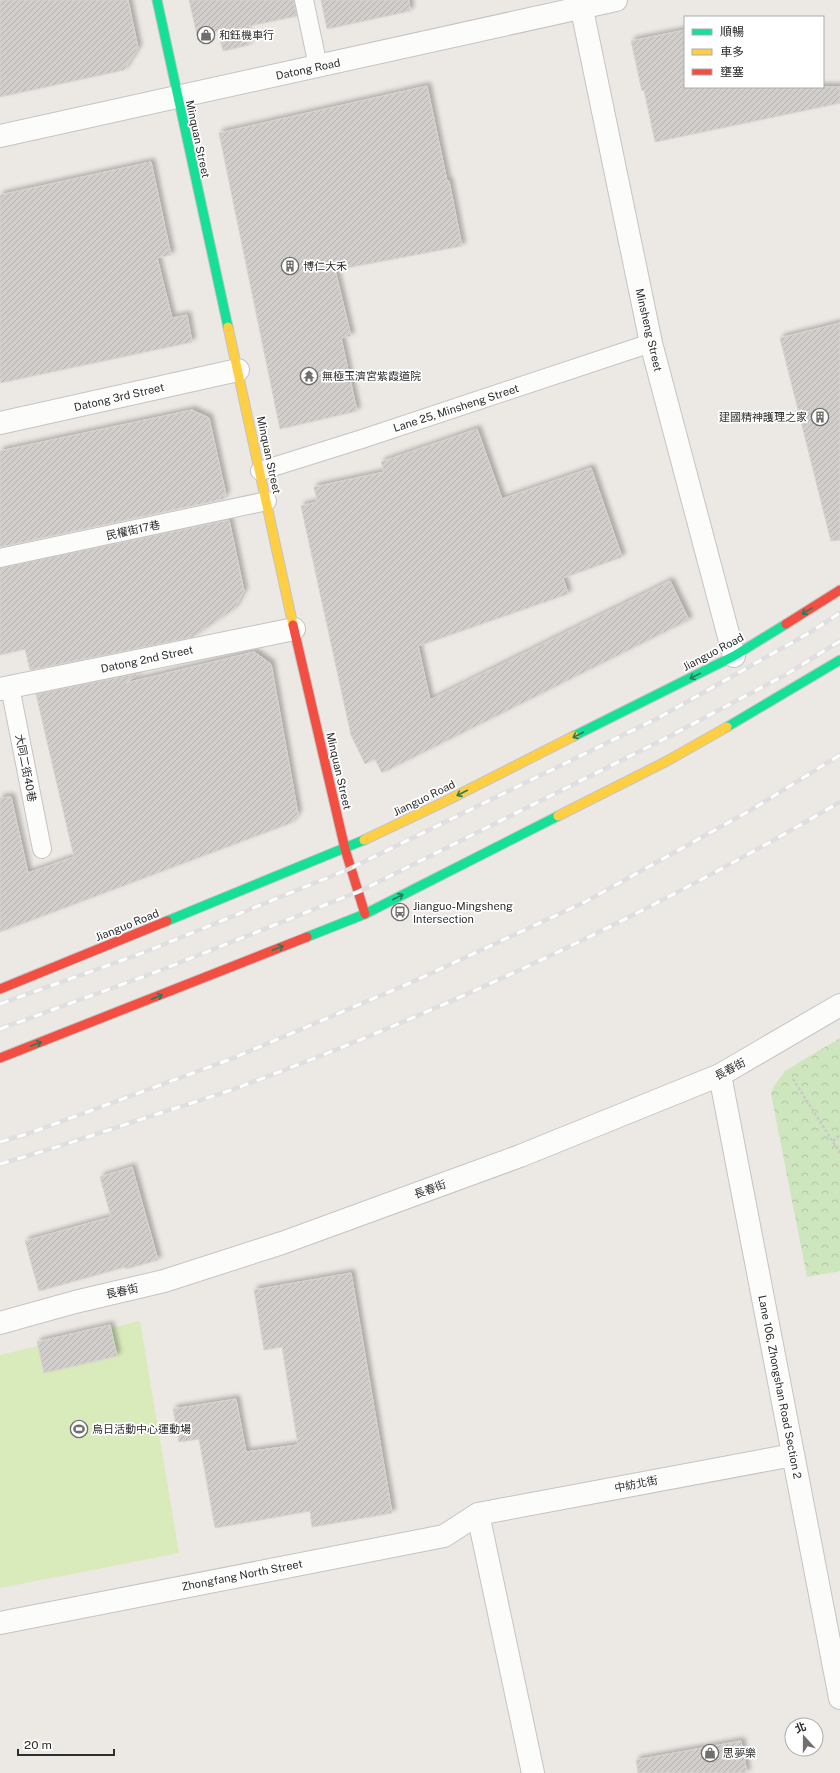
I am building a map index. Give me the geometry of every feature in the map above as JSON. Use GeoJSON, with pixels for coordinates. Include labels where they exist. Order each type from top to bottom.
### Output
{"type":"FeatureCollection","features":[{"type":"Feature","properties":{"kind":"main road","name":"Minquan Street"},"geometry":{"type":"LineString","coordinates":[[157,0],[294,629],[345,849],[365,914]]}},
{"type":"Feature","properties":{"kind":"main road","name":"Jianguo Road"},"geometry":{"type":"LineString","coordinates":[[0,989],[345,849],[446,801],[734,656],[840,590]]}},
{"type":"Feature","properties":{"kind":"main road"},"geometry":{"type":"LineString","coordinates":[[0,1058],[365,914],[667,761],[751,714],[840,660]]}},
{"type":"Feature","properties":{"kind":"street","name":"Datong Road"},"geometry":{"type":"LineString","coordinates":[[0,136],[318,66],[581,4],[616,0]]}},
{"type":"Feature","properties":{"kind":"street","name":"Minsheng Street"},"geometry":{"type":"LineString","coordinates":[[581,4],[651,343],[734,656]]}},
{"type":"Feature","properties":{"kind":"street","name":"Datong 3rd Street"},"geometry":{"type":"LineString","coordinates":[[0,423],[238,370]]}},
{"type":"Feature","properties":{"kind":"street","name":"Datong 2nd Street"},"geometry":{"type":"LineString","coordinates":[[5,688],[294,629]]}},
{"type":"Feature","properties":{"kind":"street","name":"長春街"},"geometry":{"type":"LineString","coordinates":[[0,1323],[76,1302],[164,1281],[282,1243],[520,1156],[720,1075],[840,1005]]}},
{"type":"Feature","properties":{"kind":"street","name":"Lane 106, Zhongshan Road Section 2"},"geometry":{"type":"LineString","coordinates":[[720,1075],[840,1698]]}},
{"type":"Feature","properties":{"kind":"street","name":"中紡北街"},"geometry":{"type":"LineString","coordinates":[[478,1514],[793,1455]]}},
{"type":"Feature","properties":{"kind":"street","name":"Zhongfang North Street"},"geometry":{"type":"LineString","coordinates":[[0,1623],[444,1536],[478,1514]]}},
{"type":"Feature","properties":{"kind":"street"},"geometry":{"type":"LineString","coordinates":[[478,1514],[533,1773]]}},
{"type":"Feature","properties":{"kind":"lane"},"geometry":{"type":"LineString","coordinates":[[304,0],[318,66]]}},
{"type":"Feature","properties":{"kind":"lane","name":"Lane 25, Minsheng Street"},"geometry":{"type":"LineString","coordinates":[[260,471],[362,439],[651,343]]}},
{"type":"Feature","properties":{"kind":"lane","name":"民權街17巷"},"geometry":{"type":"LineString","coordinates":[[0,558],[266,501]]}},
{"type":"Feature","properties":{"kind":"lane","name":"大同二街40巷"},"geometry":{"type":"LineString","coordinates":[[5,688],[42,849]]}},
{"type":"Feature","properties":{"kind":"path"},"geometry":{"type":"LineString","coordinates":[[793,1079],[840,1153]]}},
{"type":"Feature","properties":{"kind":"path"},"geometry":{"type":"LineString","coordinates":[[833,1141],[840,1135]]}},
{"type":"Feature","properties":{"kind":"green space"},"geometry":{"type":"Polygon","coordinates":[[[840,1038],[840,1271],[807,1277],[771,1094],[774,1086],[785,1071],[840,1038]]]}},
{"type":"Feature","properties":{"kind":"green space","name":"烏日活動中心運動場"},"geometry":{"type":"Polygon","coordinates":[[[140,1321],[179,1553],[0,1588],[0,1355],[140,1321]]]}},
{"type":"Feature","properties":{"kind":"building"},"geometry":{"type":"Polygon","coordinates":[[[0,0],[128,0],[138,48],[124,70],[0,97],[0,0]]]}},
{"type":"Feature","properties":{"kind":"building"},"geometry":{"type":"Polygon","coordinates":[[[189,0],[294,0],[297,16],[245,27],[249,45],[223,51],[218,31],[197,35],[189,0]]]}},
{"type":"Feature","properties":{"kind":"building"},"geometry":{"type":"Polygon","coordinates":[[[321,0],[409,0],[410,11],[327,29],[321,0]]]}},
{"type":"Feature","properties":{"kind":"building"},"geometry":{"type":"Polygon","coordinates":[[[684,30],[684,88],[840,87],[840,103],[655,142],[644,90],[642,91],[631,41],[684,30]]]}},
{"type":"Feature","properties":{"kind":"building","name":"博仁大禾"},"geometry":{"type":"Polygon","coordinates":[[[427,86],[462,246],[335,270],[351,336],[341,338],[357,411],[280,429],[219,133],[427,86]]]}},
{"type":"Feature","properties":{"kind":"building"},"geometry":{"type":"Polygon","coordinates":[[[151,162],[171,255],[157,258],[172,318],[187,315],[192,342],[0,383],[0,195],[151,162]]]}},
{"type":"Feature","properties":{"kind":"building","name":"建國精神護理之家"},"geometry":{"type":"Polygon","coordinates":[[[840,323],[840,540],[831,541],[780,338],[840,323]]]}},
{"type":"Feature","properties":{"kind":"building"},"geometry":{"type":"Polygon","coordinates":[[[192,410],[209,418],[226,495],[224,495],[224,499],[0,547],[0,451],[192,410]]]}},
{"type":"Feature","properties":{"kind":"building"},"geometry":{"type":"Polygon","coordinates":[[[477,429],[502,499],[591,468],[622,557],[563,578],[568,594],[418,646],[430,700],[670,581],[689,620],[382,773],[375,759],[365,764],[351,735],[301,506],[317,502],[314,487],[384,472],[381,462],[477,429]]]}},
{"type":"Feature","properties":{"kind":"building"},"geometry":{"type":"Polygon","coordinates":[[[229,520],[244,591],[234,609],[193,637],[30,670],[25,649],[0,655],[0,568],[229,520]]]}},
{"type":"Feature","properties":{"kind":"building"},"geometry":{"type":"Polygon","coordinates":[[[254,652],[271,664],[298,814],[291,823],[0,932],[0,798],[11,797],[28,873],[74,857],[36,694],[140,673],[126,683],[254,652]]]}},
{"type":"Feature","properties":{"kind":"building"},"geometry":{"type":"Polygon","coordinates":[[[132,1167],[158,1260],[126,1269],[125,1267],[39,1291],[25,1241],[111,1217],[100,1177],[132,1167]]]}},
{"type":"Feature","properties":{"kind":"building"},"geometry":{"type":"Polygon","coordinates":[[[351,1273],[392,1513],[312,1527],[310,1511],[215,1528],[199,1439],[179,1442],[173,1409],[236,1399],[246,1452],[298,1445],[282,1347],[264,1350],[254,1290],[351,1273]]]}},
{"type":"Feature","properties":{"kind":"building"},"geometry":{"type":"Polygon","coordinates":[[[110,1325],[117,1356],[44,1373],[37,1342],[110,1325]]]}},
{"type":"Feature","properties":{"kind":"building","name":"思夢樂"},"geometry":{"type":"Polygon","coordinates":[[[741,1741],[747,1773],[638,1773],[636,1760],[741,1741]]]}},
{"type":"Feature","properties":{"kind":"railway"},"geometry":{"type":"LineString","coordinates":[[0,1004],[145,952],[349,869],[660,717],[809,633],[840,613]]}},
{"type":"Feature","properties":{"kind":"railway"},"geometry":{"type":"LineString","coordinates":[[0,1029],[156,972],[360,891],[668,737],[787,674],[840,641]]}},
{"type":"Feature","properties":{"kind":"railway"},"geometry":{"type":"LineString","coordinates":[[0,1142],[30,1133],[231,1059],[410,983],[585,902],[751,810],[840,755]]}},
{"type":"Feature","properties":{"kind":"railway"},"geometry":{"type":"LineString","coordinates":[[0,1164],[231,1090],[398,1024],[474,991],[623,920],[769,843],[840,802]]}},
{"type":"Feature","properties":{"kind":"traffic: fast"},"geometry":{"type":"LineString","coordinates":[[157,0],[228,327]]}},
{"type":"Feature","properties":{"kind":"traffic: fast"},"geometry":{"type":"LineString","coordinates":[[574,736],[734,656],[786,624]]}},
{"type":"Feature","properties":{"kind":"traffic: fast"},"geometry":{"type":"LineString","coordinates":[[727,727],[840,660]]}},
{"type":"Feature","properties":{"kind":"traffic: fast"},"geometry":{"type":"LineString","coordinates":[[307,937],[365,914],[558,816]]}},
{"type":"Feature","properties":{"kind":"traffic: fast"},"geometry":{"type":"LineString","coordinates":[[167,921],[364,840]]}},
{"type":"Feature","properties":{"kind":"traffic: slow"},"geometry":{"type":"LineString","coordinates":[[228,327],[293,625]]}},
{"type":"Feature","properties":{"kind":"traffic: slow"},"geometry":{"type":"LineString","coordinates":[[558,816],[667,761],[727,727]]}},
{"type":"Feature","properties":{"kind":"traffic: slow"},"geometry":{"type":"LineString","coordinates":[[364,840],[446,801],[574,736]]}},
{"type":"Feature","properties":{"kind":"traffic: jam"},"geometry":{"type":"LineString","coordinates":[[786,624],[840,590]]}},
{"type":"Feature","properties":{"kind":"traffic: jam"},"geometry":{"type":"LineString","coordinates":[[293,625],[345,849],[365,914]]}},
{"type":"Feature","properties":{"kind":"traffic: jam"},"geometry":{"type":"LineString","coordinates":[[0,989],[167,921]]}},
{"type":"Feature","properties":{"kind":"traffic: jam"},"geometry":{"type":"LineString","coordinates":[[0,1058],[307,937]]}},
{"type":"Feature","properties":{"kind":"place","name":"和鈺機車行"},"geometry":{"type":"Point","coordinates":[206,35]}},
{"type":"Feature","properties":{"kind":"place","name":"博仁大禾"},"geometry":{"type":"Point","coordinates":[290,266]}},
{"type":"Feature","properties":{"kind":"place","name":"無極玉濟宮紫霞道院"},"geometry":{"type":"Point","coordinates":[309,376]}},
{"type":"Feature","properties":{"kind":"place","name":"建國精神護理之家"},"geometry":{"type":"Point","coordinates":[820,417]}},
{"type":"Feature","properties":{"kind":"place","name":"Jianguo-Mingsheng Intersection"},"geometry":{"type":"Point","coordinates":[400,912]}},
{"type":"Feature","properties":{"kind":"place","name":"烏日活動中心運動場"},"geometry":{"type":"Point","coordinates":[79,1429]}},
{"type":"Feature","properties":{"kind":"place","name":"思夢樂"},"geometry":{"type":"Point","coordinates":[710,1753]}}]}
